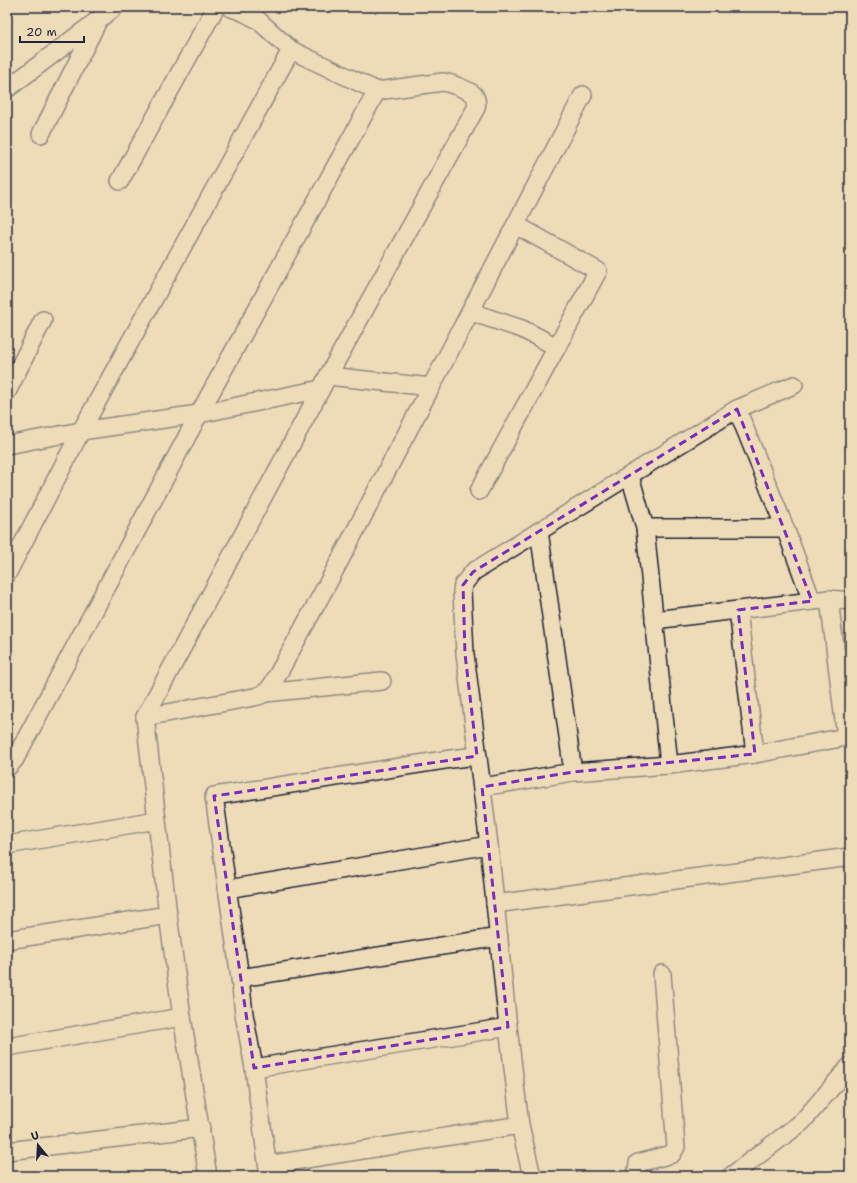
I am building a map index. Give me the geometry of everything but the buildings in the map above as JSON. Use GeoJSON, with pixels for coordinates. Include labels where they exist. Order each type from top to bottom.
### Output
{"type":"FeatureCollection","features":[{"type":"Feature","properties":{"kind":"street"},"geometry":{"type":"LineString","coordinates":[[7,89],[115,7]]}},
{"type":"Feature","properties":{"kind":"street"},"geometry":{"type":"LineString","coordinates":[[120,181],[216,7]]}},
{"type":"Feature","properties":{"kind":"street"},"geometry":{"type":"LineString","coordinates":[[208,1176],[182,1017],[156,820],[145,717],[325,383],[476,108],[477,103],[474,95],[443,82],[377,91],[291,50],[258,20],[229,7]]}},
{"type":"Feature","properties":{"kind":"street"},"geometry":{"type":"LineString","coordinates":[[41,134],[99,19]]}},
{"type":"Feature","properties":{"kind":"street"},"geometry":{"type":"LineString","coordinates":[[7,574],[81,431],[291,50]]}},
{"type":"Feature","properties":{"kind":"street"},"geometry":{"type":"LineString","coordinates":[[7,768],[15,759],[199,414],[377,91]]}},
{"type":"Feature","properties":{"kind":"street"},"geometry":{"type":"LineString","coordinates":[[265,693],[272,685],[329,581],[583,95]]}},
{"type":"Feature","properties":{"kind":"street"},"geometry":{"type":"LineString","coordinates":[[479,491],[598,271],[516,225]]}},
{"type":"Feature","properties":{"kind":"street"},"geometry":{"type":"LineString","coordinates":[[470,312],[522,330],[557,347]]}},
{"type":"Feature","properties":{"kind":"street"},"geometry":{"type":"LineString","coordinates":[[7,392],[43,320]]}},
{"type":"Feature","properties":{"kind":"street"},"geometry":{"type":"LineString","coordinates":[[7,445],[81,431],[199,414],[325,383],[431,387]]}},
{"type":"Feature","properties":{"kind":"street"},"geometry":{"type":"LineString","coordinates":[[532,1176],[520,1125],[508,1027],[489,845],[465,654],[463,585],[473,572],[737,409],[794,386]]}},
{"type":"Feature","properties":{"kind":"street"},"geometry":{"type":"LineString","coordinates":[[737,409],[785,528],[812,601]]}},
{"type":"Feature","properties":{"kind":"street"},"geometry":{"type":"LineString","coordinates":[[630,476],[645,528],[669,765]]}},
{"type":"Feature","properties":{"kind":"street"},"geometry":{"type":"LineString","coordinates":[[645,528],[785,528]]}},
{"type":"Feature","properties":{"kind":"street"},"geometry":{"type":"LineString","coordinates":[[539,531],[573,772]]}},
{"type":"Feature","properties":{"kind":"street"},"geometry":{"type":"LineString","coordinates":[[654,620],[829,599],[850,601]]}},
{"type":"Feature","properties":{"kind":"street"},"geometry":{"type":"LineString","coordinates":[[482,787],[573,772],[669,765],[755,754],[848,737],[829,599]]}},
{"type":"Feature","properties":{"kind":"street"},"geometry":{"type":"LineString","coordinates":[[738,610],[755,754]]}},
{"type":"Feature","properties":{"kind":"street"},"geometry":{"type":"LineString","coordinates":[[145,717],[254,697],[265,693],[382,681]]}},
{"type":"Feature","properties":{"kind":"street"},"geometry":{"type":"LineString","coordinates":[[478,756],[214,796],[244,1014],[254,1068],[269,1170],[520,1125]]}},
{"type":"Feature","properties":{"kind":"street"},"geometry":{"type":"LineString","coordinates":[[7,845],[156,820]]}},
{"type":"Feature","properties":{"kind":"street"},"geometry":{"type":"LineString","coordinates":[[227,889],[489,845]]}},
{"type":"Feature","properties":{"kind":"street"},"geometry":{"type":"LineString","coordinates":[[495,904],[850,857]]}},
{"type":"Feature","properties":{"kind":"street"},"geometry":{"type":"LineString","coordinates":[[7,940],[168,914]]}},
{"type":"Feature","properties":{"kind":"street"},"geometry":{"type":"LineString","coordinates":[[240,978],[499,937]]}},
{"type":"Feature","properties":{"kind":"street"},"geometry":{"type":"LineString","coordinates":[[636,1176],[638,1163],[642,1160],[672,1154],[676,1147],[662,974]]}},
{"type":"Feature","properties":{"kind":"street"},"geometry":{"type":"LineString","coordinates":[[7,1047],[182,1017]]}},
{"type":"Feature","properties":{"kind":"street"},"geometry":{"type":"LineString","coordinates":[[254,1068],[508,1027]]}},
{"type":"Feature","properties":{"kind":"street"},"geometry":{"type":"LineString","coordinates":[[731,1176],[802,1122],[850,1066]]}},
{"type":"Feature","properties":{"kind":"street"},"geometry":{"type":"LineString","coordinates":[[7,1151],[201,1128]]}},
{"type":"Feature","properties":{"kind":"highlighted area"},"geometry":{"type":"Polygon","coordinates":[[[737,409],[812,601],[738,610],[755,754],[573,772],[482,787],[508,1027],[254,1068],[214,796],[477,756],[465,654],[463,585],[473,572],[737,409]]]}}]}
